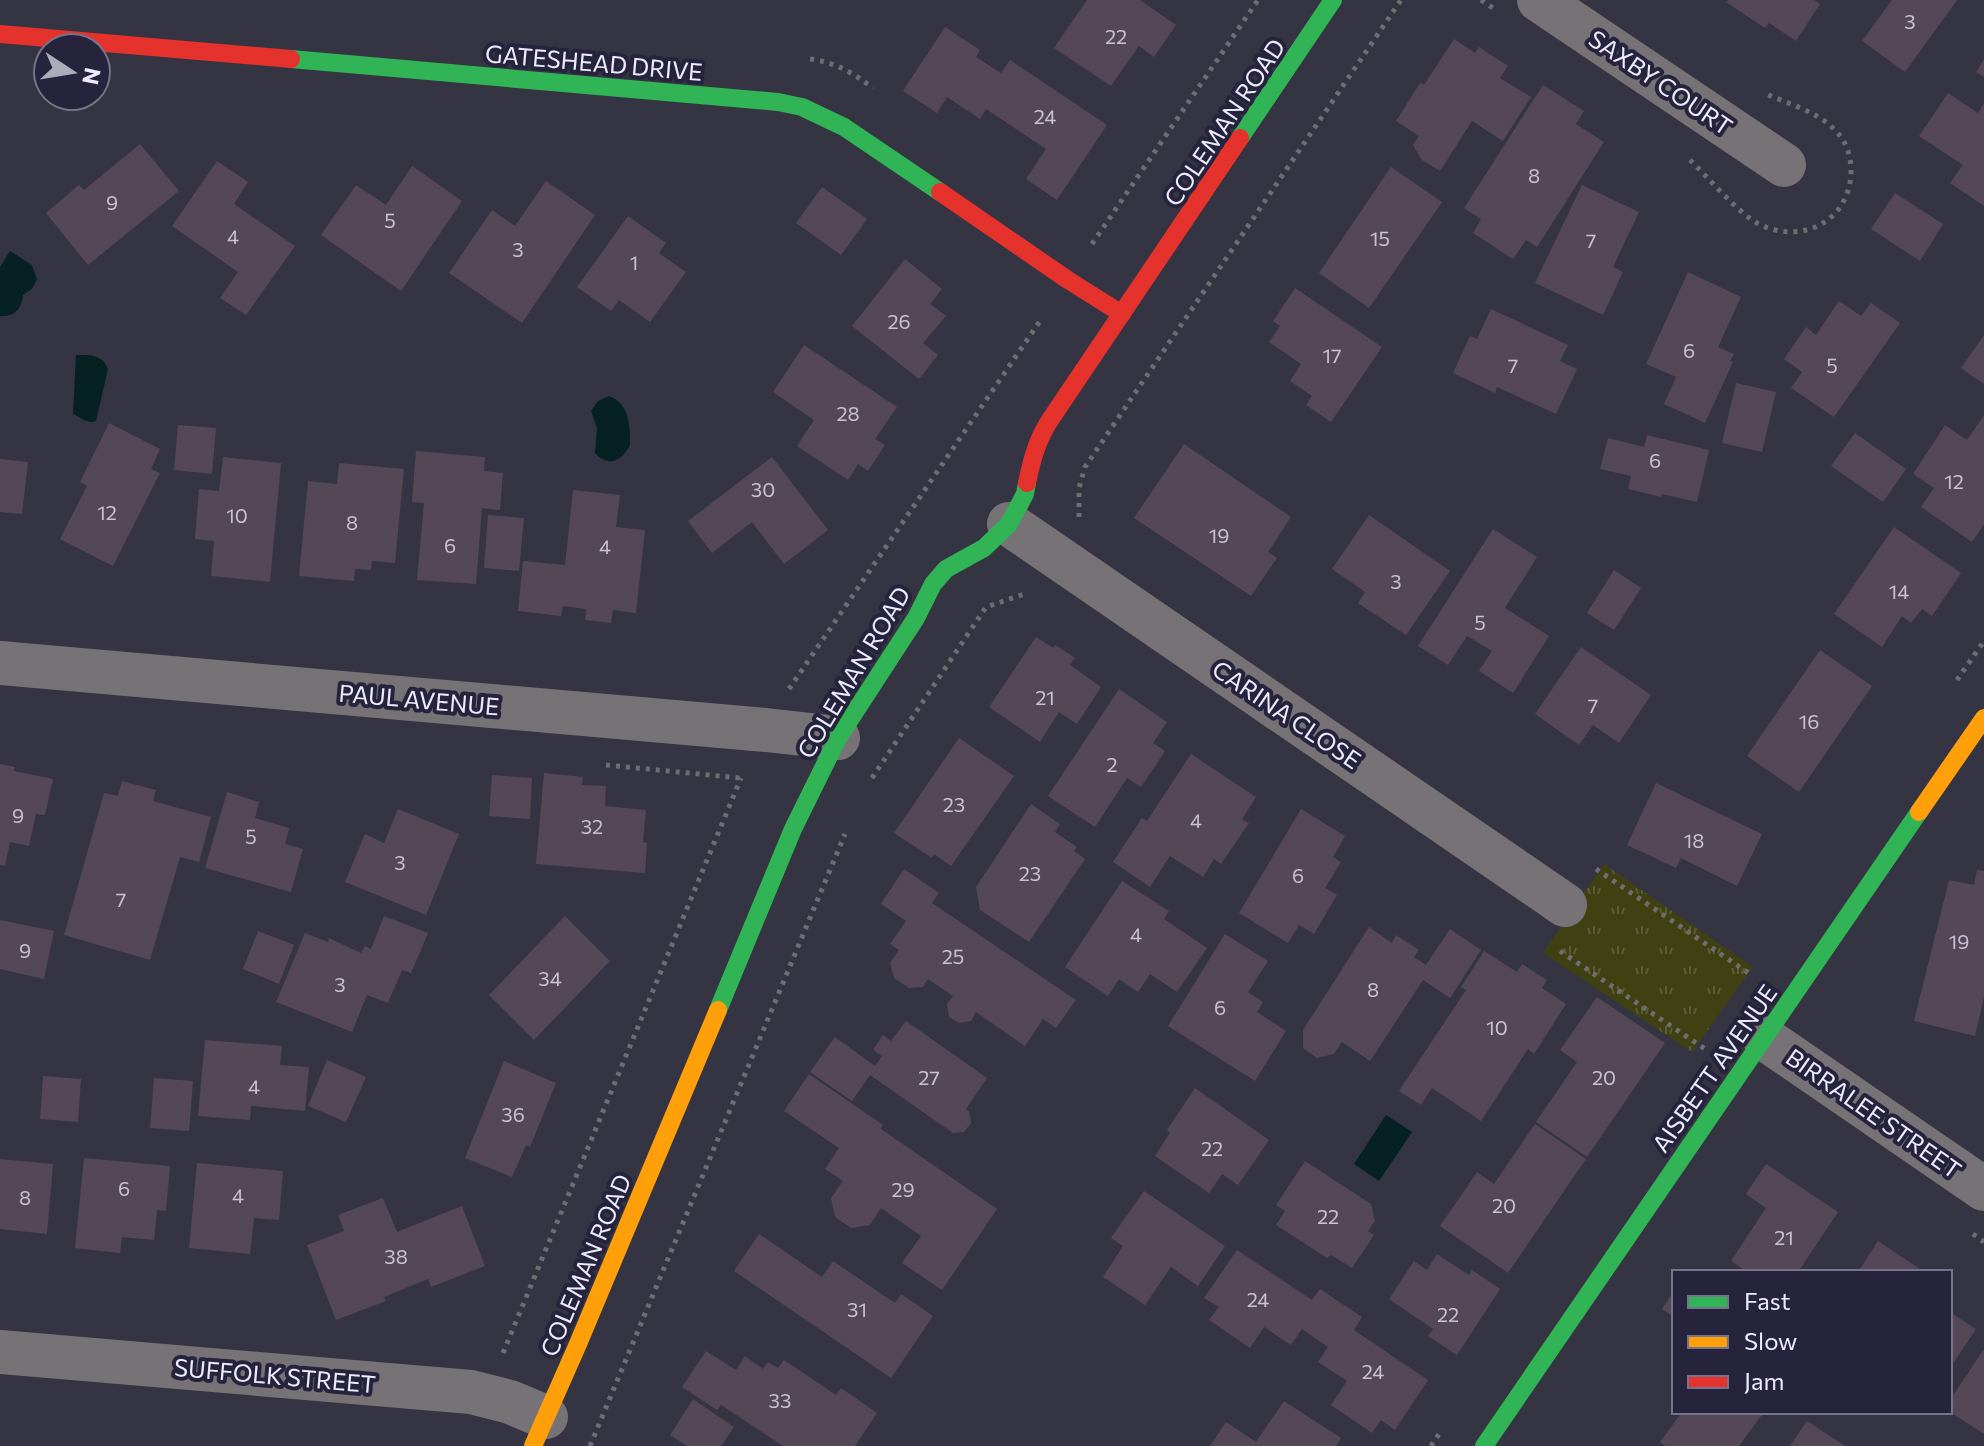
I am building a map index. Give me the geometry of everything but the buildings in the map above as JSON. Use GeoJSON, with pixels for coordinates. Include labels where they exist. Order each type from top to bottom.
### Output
{"type":"FeatureCollection","features":[{"type":"Feature","properties":{"kind":"street","name":"COLEMAN ROAD"},"geometry":{"type":"LineString","coordinates":[[540,1431],[793,829],[838,738],[909,629],[933,584],[946,569],[984,548],[1009,524],[1025,494],[1039,438],[1333,0]]}},
{"type":"Feature","properties":{"kind":"street","name":"SAXBY COURT"},"geometry":{"type":"LineString","coordinates":[[1539,0],[1784,165]]}},
{"type":"Feature","properties":{"kind":"street","name":"GATESHEAD DRIVE"},"geometry":{"type":"LineString","coordinates":[[0,34],[778,102],[802,107],[844,127],[1122,314]]}},
{"type":"Feature","properties":{"kind":"street","name":"CARINA CLOSE"},"geometry":{"type":"LineString","coordinates":[[1009,524],[1565,905]]}},
{"type":"Feature","properties":{"kind":"street","name":"PAUL AVENUE"},"geometry":{"type":"LineString","coordinates":[[0,663],[720,725],[838,738]]}},
{"type":"Feature","properties":{"kind":"street","name":"AISBETT AVENUE"},"geometry":{"type":"LineString","coordinates":[[1484,1446],[1984,718]]}},
{"type":"Feature","properties":{"kind":"street","name":"BIRRALEE STREET"},"geometry":{"type":"LineString","coordinates":[[1764,1038],[1984,1189]]}},
{"type":"Feature","properties":{"kind":"street","name":"SUFFOLK STREET"},"geometry":{"type":"LineString","coordinates":[[0,1352],[471,1392],[510,1402],[540,1431]]}},
{"type":"Feature","properties":{"kind":"path"},"geometry":{"type":"LineString","coordinates":[[1093,242],[1258,0]]}},
{"type":"Feature","properties":{"kind":"path"},"geometry":{"type":"LineString","coordinates":[[1074,526],[1079,517],[1079,488],[1085,467],[1401,0]]}},
{"type":"Feature","properties":{"kind":"path"},"geometry":{"type":"LineString","coordinates":[[790,687],[1042,318]]}},
{"type":"Feature","properties":{"kind":"path"},"geometry":{"type":"LineString","coordinates":[[866,787],[986,607],[1030,592]]}},
{"type":"Feature","properties":{"kind":"path"},"geometry":{"type":"LineString","coordinates":[[503,1352],[740,778]]}},
{"type":"Feature","properties":{"kind":"path"},"geometry":{"type":"LineString","coordinates":[[590,1446],[846,832]]}},
{"type":"Feature","properties":{"kind":"green space"},"geometry":{"type":"Polygon","coordinates":[[[1604,864],[1753,967],[1692,1052],[1543,953],[1604,864]]]}},
{"type":"Feature","properties":{"kind":"shaded area"},"geometry":{"type":"Polygon","coordinates":[[[10,251],[32,265],[37,279],[32,289],[23,295],[16,311],[0,316],[0,267],[10,251]]]}},
{"type":"Feature","properties":{"kind":"shaded area"},"geometry":{"type":"Polygon","coordinates":[[[76,355],[99,358],[108,369],[96,421],[93,422],[73,414],[76,355]]]}},
{"type":"Feature","properties":{"kind":"shaded area"},"geometry":{"type":"Polygon","coordinates":[[[609,396],[621,404],[629,423],[630,445],[615,461],[600,458],[595,453],[597,428],[591,411],[598,401],[609,396]]]}},
{"type":"Feature","properties":{"kind":"shaded area"},"geometry":{"type":"Polygon","coordinates":[[[1386,1115],[1412,1132],[1379,1181],[1354,1164],[1386,1115]]]}},
{"type":"Feature","properties":{"kind":"traffic: fast"},"geometry":{"type":"LineString","coordinates":[[1240,138],[1333,0]]}},
{"type":"Feature","properties":{"kind":"traffic: fast"},"geometry":{"type":"LineString","coordinates":[[291,59],[778,102],[802,107],[844,127],[940,192]]}},
{"type":"Feature","properties":{"kind":"traffic: fast"},"geometry":{"type":"LineString","coordinates":[[718,1010],[793,829],[838,738],[916,618],[933,584],[946,569],[984,548],[1009,524],[1025,494],[1027,483]]}},
{"type":"Feature","properties":{"kind":"traffic: fast"},"geometry":{"type":"LineString","coordinates":[[1484,1446],[1919,812]]}},
{"type":"Feature","properties":{"kind":"traffic: slow"},"geometry":{"type":"LineString","coordinates":[[1919,812],[1984,718]]}},
{"type":"Feature","properties":{"kind":"traffic: slow"},"geometry":{"type":"LineString","coordinates":[[533,1446],[718,1010]]}},
{"type":"Feature","properties":{"kind":"traffic: jam"},"geometry":{"type":"LineString","coordinates":[[0,34],[291,59]]}},
{"type":"Feature","properties":{"kind":"traffic: jam"},"geometry":{"type":"LineString","coordinates":[[1027,483],[1036,450],[1050,420],[1240,138]]}},
{"type":"Feature","properties":{"kind":"traffic: jam"},"geometry":{"type":"LineString","coordinates":[[940,192],[1122,314]]}}]}
